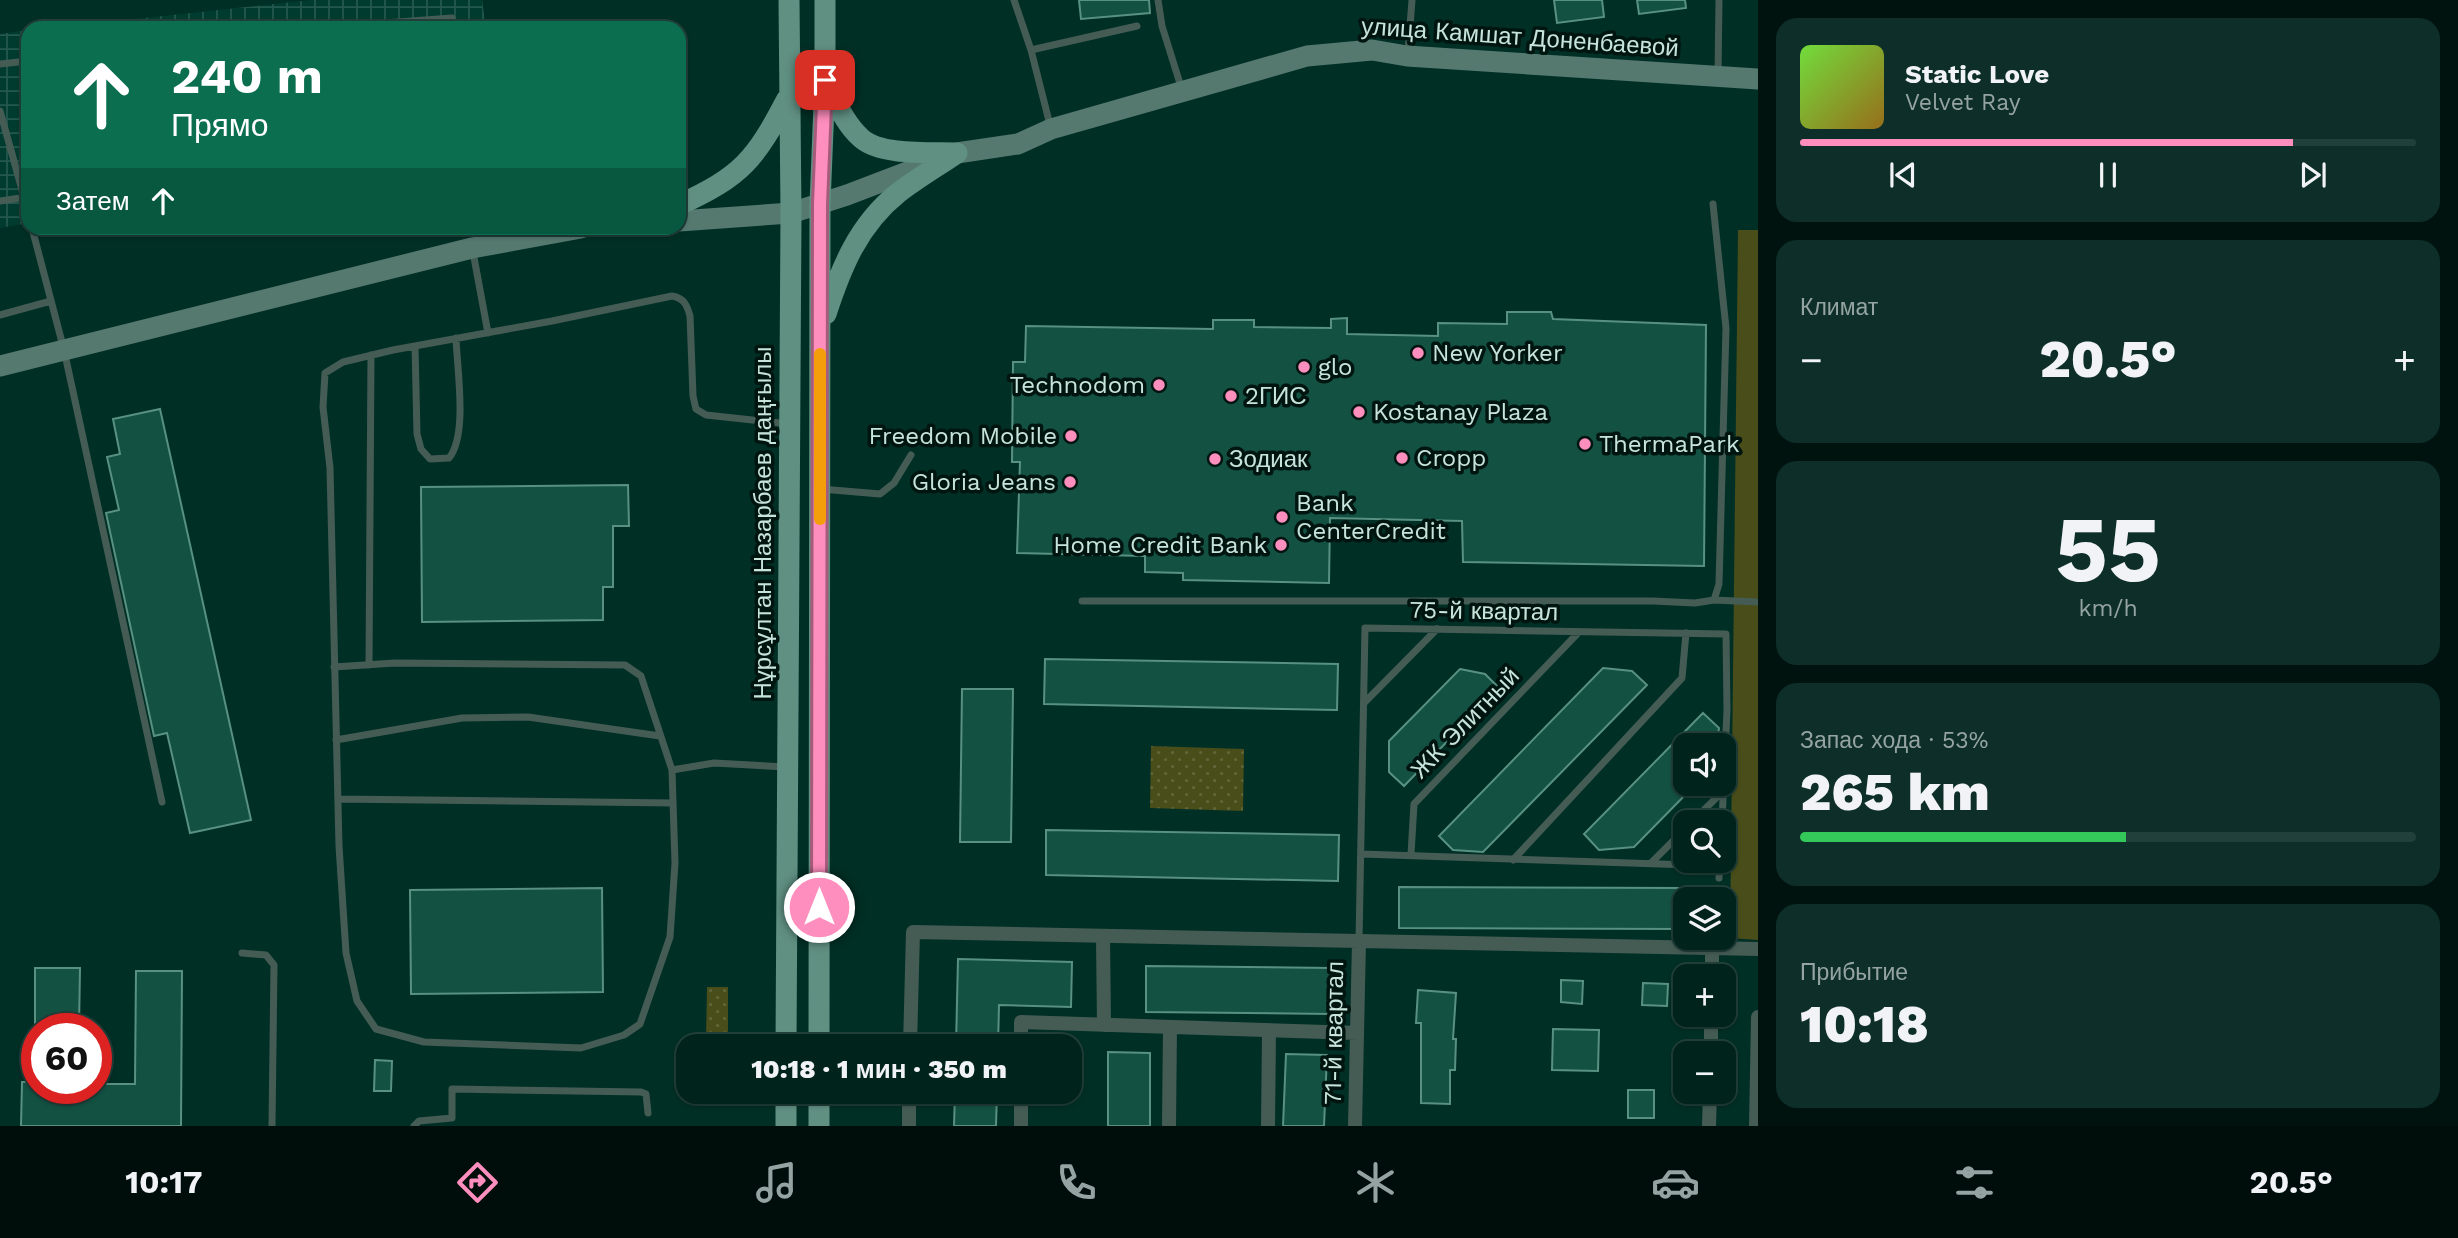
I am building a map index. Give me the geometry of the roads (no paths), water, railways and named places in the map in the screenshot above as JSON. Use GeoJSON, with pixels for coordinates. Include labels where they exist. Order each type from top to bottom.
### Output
{"type":"FeatureCollection","features":[{"type":"Feature","properties":{"kind":"main road","name":"Нұрсұлтан Назарбаев даңғылы"},"geometry":{"type":"LineString","coordinates":[[786,1034],[791,212],[789,0]]}},
{"type":"Feature","properties":{"kind":"main road"},"geometry":{"type":"LineString","coordinates":[[819,1034],[820,204],[825,0]]}},
{"type":"Feature","properties":{"kind":"main road"},"geometry":{"type":"LineString","coordinates":[[825,80],[842,115],[861,139],[890,150],[957,153]]}},
{"type":"Feature","properties":{"kind":"main road"},"geometry":{"type":"LineString","coordinates":[[686,202],[722,184],[745,164],[766,140],[788,97]]}},
{"type":"Feature","properties":{"kind":"main road"},"geometry":{"type":"LineString","coordinates":[[821,333],[840,273],[860,234],[897,194],[957,153]]}},
{"type":"Feature","properties":{"kind":"main road"},"geometry":{"type":"LineString","coordinates":[[786,1104],[786,1126]]}},
{"type":"Feature","properties":{"kind":"main road"},"geometry":{"type":"LineString","coordinates":[[819,1104],[819,1126]]}},
{"type":"Feature","properties":{"kind":"street","name":"улица Камшат Доненбаевой"},"geometry":{"type":"LineString","coordinates":[[686,220],[791,212],[820,204],[957,153],[1017,144],[1051,129],[1307,56],[1372,50],[1407,56],[1758,79]]}},
{"type":"Feature","properties":{"kind":"street"},"geometry":{"type":"LineString","coordinates":[[0,366],[472,248],[543,235]]}},
{"type":"Feature","properties":{"kind":"street"},"geometry":{"type":"LineString","coordinates":[[910,1034],[912,932],[1673,947]]}},
{"type":"Feature","properties":{"kind":"street"},"geometry":{"type":"LineString","coordinates":[[1103,936],[1104,1025]]}},
{"type":"Feature","properties":{"kind":"street","name":"71-й квартал"},"geometry":{"type":"LineString","coordinates":[[1355,1126],[1359,941]]}},
{"type":"Feature","properties":{"kind":"street"},"geometry":{"type":"LineString","coordinates":[[1736,949],[1758,949]]}},
{"type":"Feature","properties":{"kind":"street"},"geometry":{"type":"LineString","coordinates":[[1756,1126],[1758,1017]]}},
{"type":"Feature","properties":{"kind":"street"},"geometry":{"type":"LineString","coordinates":[[1021,1034],[1021,1022],[1357,1034]]}},
{"type":"Feature","properties":{"kind":"street"},"geometry":{"type":"LineString","coordinates":[[1169,1126],[1170,1027]]}},
{"type":"Feature","properties":{"kind":"street"},"geometry":{"type":"LineString","coordinates":[[1268,1126],[1269,1031]]}},
{"type":"Feature","properties":{"kind":"street"},"geometry":{"type":"LineString","coordinates":[[909,1104],[909,1126]]}},
{"type":"Feature","properties":{"kind":"street"},"geometry":{"type":"LineString","coordinates":[[1020,1126],[1021,1104]]}},
{"type":"Feature","properties":{"kind":"street"},"geometry":{"type":"LineString","coordinates":[[1709,1126],[1710,1104]]}},
{"type":"Feature","properties":{"kind":"lane"},"geometry":{"type":"LineString","coordinates":[[1014,0],[1031,50],[1051,129]]}},
{"type":"Feature","properties":{"kind":"lane"},"geometry":{"type":"LineString","coordinates":[[1158,0],[1162,26],[1182,90]]}},
{"type":"Feature","properties":{"kind":"lane"},"geometry":{"type":"LineString","coordinates":[[1407,56],[1412,0]]}},
{"type":"Feature","properties":{"kind":"lane"},"geometry":{"type":"LineString","coordinates":[[1718,76],[1719,0]]}},
{"type":"Feature","properties":{"kind":"lane"},"geometry":{"type":"LineString","coordinates":[[432,21],[452,18],[452,21]]}},
{"type":"Feature","properties":{"kind":"lane"},"geometry":{"type":"LineString","coordinates":[[1031,50],[1137,26]]}},
{"type":"Feature","properties":{"kind":"lane"},"geometry":{"type":"LineString","coordinates":[[0,64],[21,62]]}},
{"type":"Feature","properties":{"kind":"lane"},"geometry":{"type":"LineString","coordinates":[[0,111],[21,180]]}},
{"type":"Feature","properties":{"kind":"lane"},"geometry":{"type":"LineString","coordinates":[[0,201],[21,198]]}},
{"type":"Feature","properties":{"kind":"lane"},"geometry":{"type":"LineString","coordinates":[[1713,204],[1726,328],[1719,584],[1714,600]]}},
{"type":"Feature","properties":{"kind":"lane"},"geometry":{"type":"LineString","coordinates":[[34,235],[64,350],[162,802]]}},
{"type":"Feature","properties":{"kind":"lane"},"geometry":{"type":"LineString","coordinates":[[472,248],[488,333]]}},
{"type":"Feature","properties":{"kind":"lane"},"geometry":{"type":"LineString","coordinates":[[334,667],[625,665],[641,676],[672,770],[675,863],[670,937],[640,1024],[624,1035],[581,1048],[424,1042],[376,1029],[357,1000],[346,953],[338,799],[334,667],[330,468],[323,407],[325,373],[343,362],[370,355],[672,296],[680,297],[690,316],[696,409],[706,415],[790,424]]}},
{"type":"Feature","properties":{"kind":"lane"},"geometry":{"type":"LineString","coordinates":[[0,315],[51,301]]}},
{"type":"Feature","properties":{"kind":"lane"},"geometry":{"type":"LineString","coordinates":[[415,346],[418,434],[421,449],[430,459],[449,458],[456,450],[460,429],[456,338]]}},
{"type":"Feature","properties":{"kind":"lane"},"geometry":{"type":"LineString","coordinates":[[369,665],[370,355]]}},
{"type":"Feature","properties":{"kind":"lane"},"geometry":{"type":"LineString","coordinates":[[820,489],[880,494],[894,483],[911,455]]}},
{"type":"Feature","properties":{"kind":"lane"},"geometry":{"type":"LineString","coordinates":[[1082,601],[1758,602]]}},
{"type":"Feature","properties":{"kind":"lane","name":"75-й квартал"},"geometry":{"type":"LineString","coordinates":[[1359,941],[1365,628],[1726,634],[1726,733]]}},
{"type":"Feature","properties":{"kind":"lane"},"geometry":{"type":"LineString","coordinates":[[1364,704],[1437,629]]}},
{"type":"Feature","properties":{"kind":"lane"},"geometry":{"type":"LineString","coordinates":[[1513,860],[1682,678],[1686,632]]}},
{"type":"Feature","properties":{"kind":"lane","name":"ЖК Элитный"},"geometry":{"type":"LineString","coordinates":[[1411,854],[1414,804],[1578,633]]}},
{"type":"Feature","properties":{"kind":"lane"},"geometry":{"type":"LineString","coordinates":[[337,740],[462,718],[528,717],[660,736]]}},
{"type":"Feature","properties":{"kind":"lane"},"geometry":{"type":"LineString","coordinates":[[672,770],[714,763],[788,767]]}},
{"type":"Feature","properties":{"kind":"lane"},"geometry":{"type":"LineString","coordinates":[[1704,810],[1718,796]]}},
{"type":"Feature","properties":{"kind":"lane"},"geometry":{"type":"LineString","coordinates":[[338,799],[673,803]]}},
{"type":"Feature","properties":{"kind":"lane"},"geometry":{"type":"LineString","coordinates":[[1651,863],[1673,841]]}},
{"type":"Feature","properties":{"kind":"lane"},"geometry":{"type":"LineString","coordinates":[[1361,854],[1673,863]]}},
{"type":"Feature","properties":{"kind":"lane"},"geometry":{"type":"LineString","coordinates":[[1720,873],[1720,878]]}},
{"type":"Feature","properties":{"kind":"lane"},"geometry":{"type":"LineString","coordinates":[[243,953],[266,955],[274,965],[272,1126]]}},
{"type":"Feature","properties":{"kind":"lane"},"geometry":{"type":"LineString","coordinates":[[414,1126],[419,1121],[452,1118],[452,1089],[641,1092],[646,1094],[648,1113]]}},
{"type":"Feature","properties":{"kind":"place","name":"New Yorker"},"geometry":{"type":"Point","coordinates":[1418,353]}},
{"type":"Feature","properties":{"kind":"place","name":"glo"},"geometry":{"type":"Point","coordinates":[1304,367]}},
{"type":"Feature","properties":{"kind":"place","name":"Technodom"},"geometry":{"type":"Point","coordinates":[1159,385]}},
{"type":"Feature","properties":{"kind":"place","name":"2ГИС"},"geometry":{"type":"Point","coordinates":[1231,396]}},
{"type":"Feature","properties":{"kind":"place","name":"Kostanay Plaza"},"geometry":{"type":"Point","coordinates":[1359,412]}},
{"type":"Feature","properties":{"kind":"place","name":"Freedom Mobile"},"geometry":{"type":"Point","coordinates":[1071,436]}},
{"type":"Feature","properties":{"kind":"place","name":"ThermaPark"},"geometry":{"type":"Point","coordinates":[1585,444]}},
{"type":"Feature","properties":{"kind":"place","name":"Cropp"},"geometry":{"type":"Point","coordinates":[1402,458]}},
{"type":"Feature","properties":{"kind":"place","name":"Зодиак"},"geometry":{"type":"Point","coordinates":[1215,459]}},
{"type":"Feature","properties":{"kind":"place","name":"Gloria Jeans"},"geometry":{"type":"Point","coordinates":[1070,482]}},
{"type":"Feature","properties":{"kind":"place","name":"Bank CenterCredit"},"geometry":{"type":"Point","coordinates":[1282,517]}},
{"type":"Feature","properties":{"kind":"place","name":"Home Credit Bank"},"geometry":{"type":"Point","coordinates":[1281,545]}}]}
